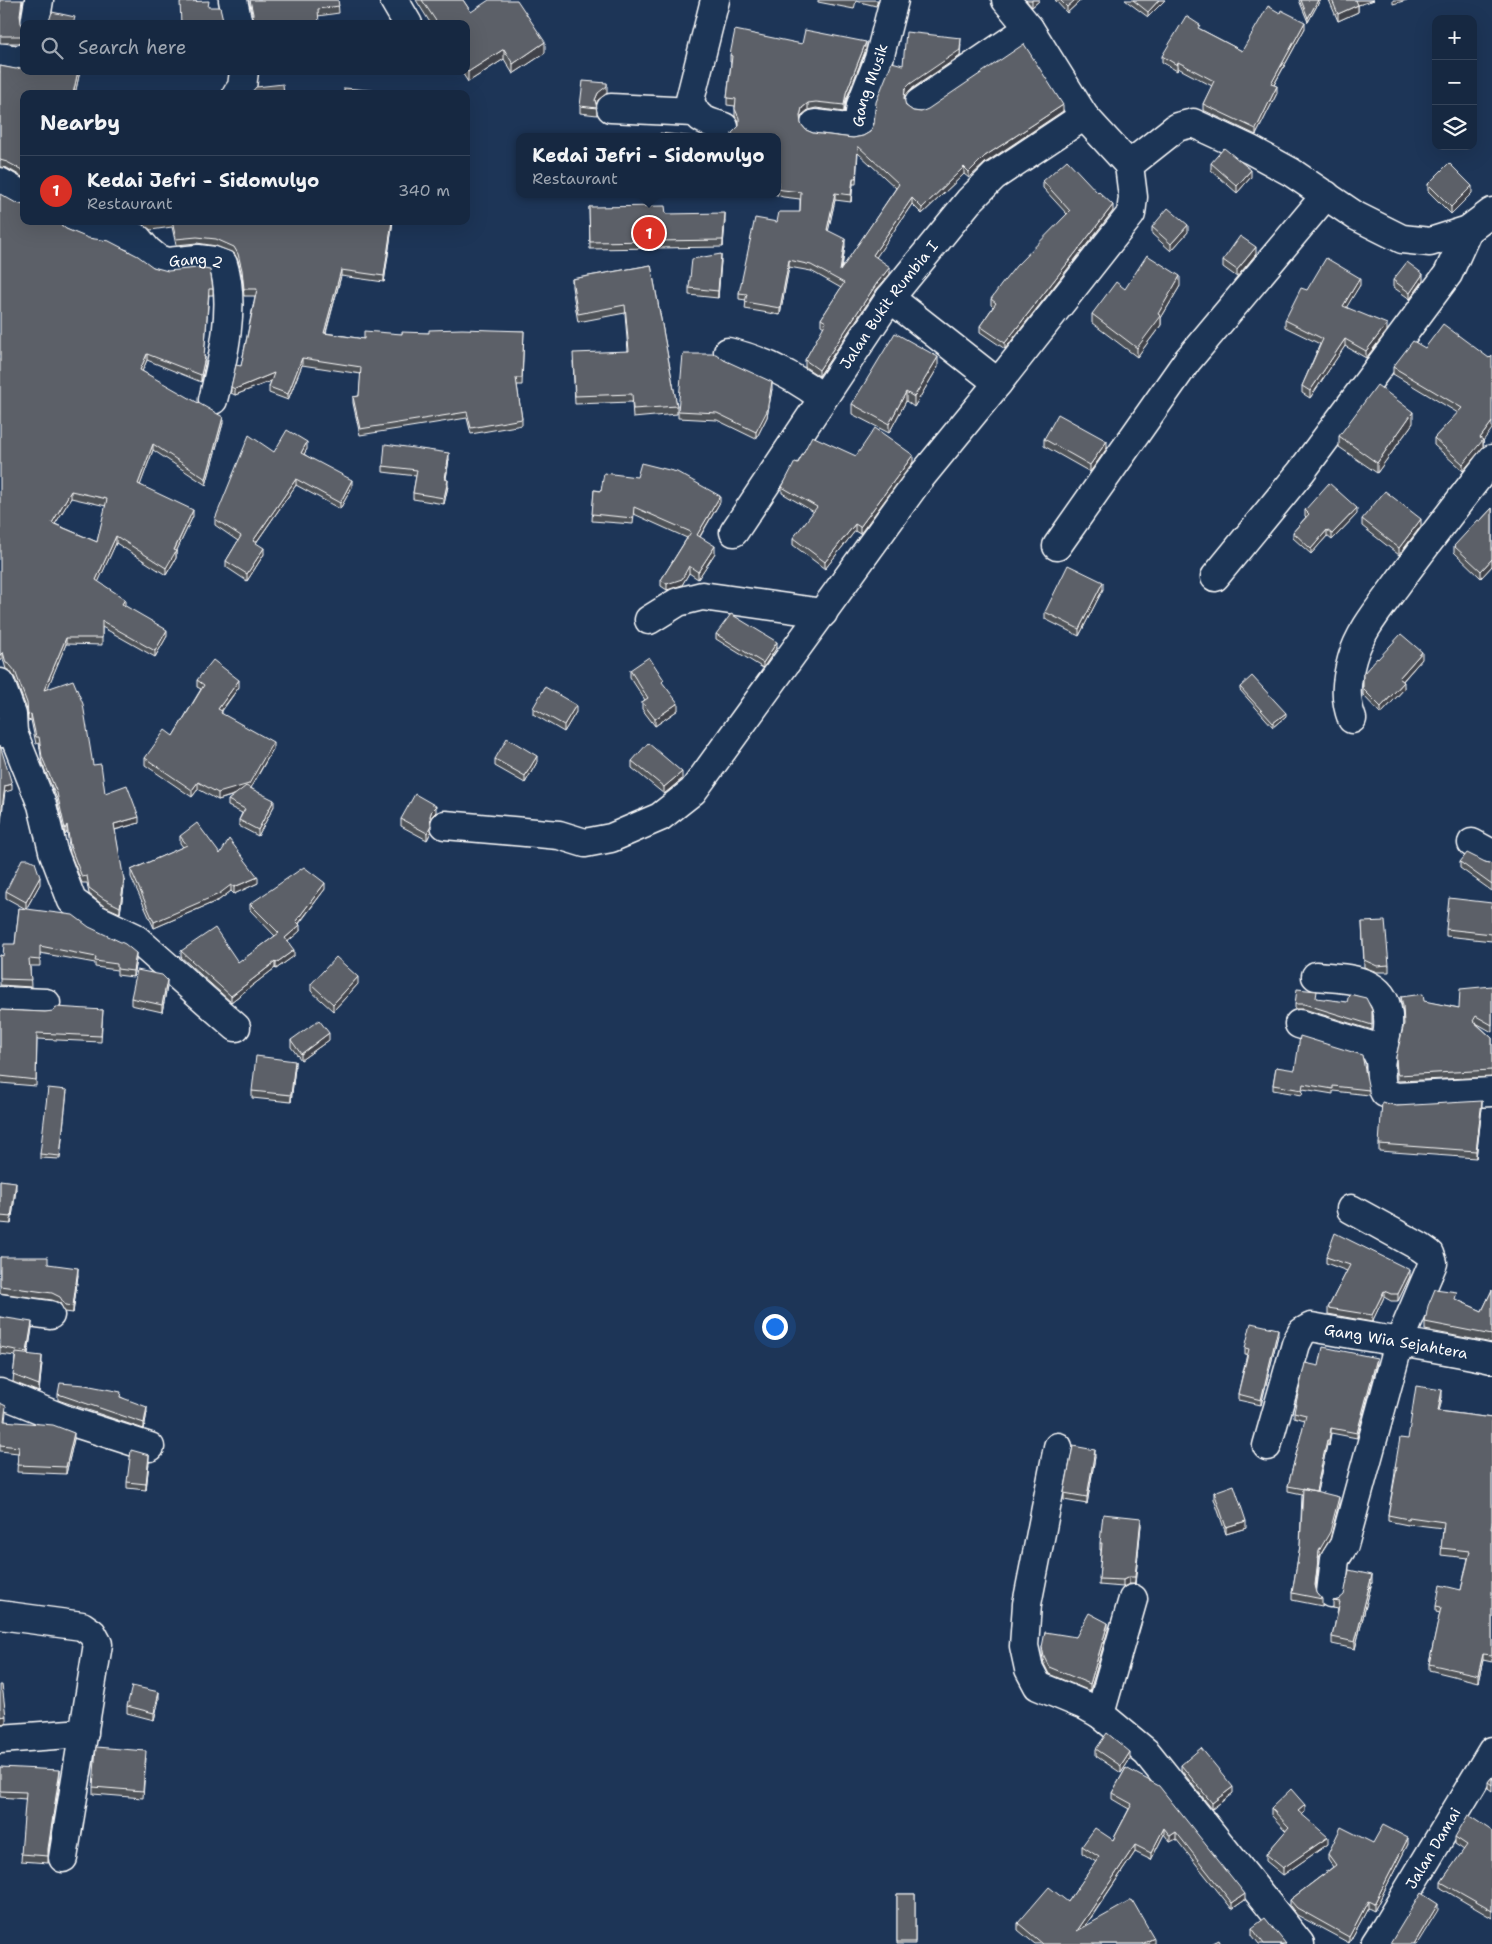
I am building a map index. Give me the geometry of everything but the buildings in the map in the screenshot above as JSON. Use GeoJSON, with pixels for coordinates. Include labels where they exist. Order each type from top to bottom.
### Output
{"type":"FeatureCollection","features":[{"type":"Feature","properties":{"kind":"street"},"geometry":{"type":"LineString","coordinates":[[36,20],[39,0]]}},
{"type":"Feature","properties":{"kind":"street"},"geometry":{"type":"LineString","coordinates":[[233,0],[237,20]]}},
{"type":"Feature","properties":{"kind":"street"},"geometry":{"type":"LineString","coordinates":[[394,0],[406,20]]}},
{"type":"Feature","properties":{"kind":"street"},"geometry":{"type":"LineString","coordinates":[[715,0],[690,100],[693,112],[702,120],[724,127]]}},
{"type":"Feature","properties":{"kind":"street","name":"Gang Musik"},"geometry":{"type":"LineString","coordinates":[[815,124],[858,128],[861,105],[879,59],[894,0]]}},
{"type":"Feature","properties":{"kind":"street"},"geometry":{"type":"LineString","coordinates":[[445,825],[559,835],[585,843],[611,838],[660,817],[693,791],[917,482],[998,383],[1131,214],[1133,197],[1129,165],[1084,116],[1029,28],[1006,0]]}},
{"type":"Feature","properties":{"kind":"street"},"geometry":{"type":"LineString","coordinates":[[919,103],[1029,28]]}},
{"type":"Feature","properties":{"kind":"street"},"geometry":{"type":"LineString","coordinates":[[0,57],[20,59]]}},
{"type":"Feature","properties":{"kind":"street"},"geometry":{"type":"LineString","coordinates":[[611,108],[693,112]]}},
{"type":"Feature","properties":{"kind":"street","name":"Jalan Bukit Rumbia I"},"geometry":{"type":"LineString","coordinates":[[734,532],[890,298],[969,201],[994,176],[1084,116]]}},
{"type":"Feature","properties":{"kind":"street"},"geometry":{"type":"LineString","coordinates":[[1129,165],[1177,127],[1193,123],[1244,146],[1291,172],[1356,216],[1402,239],[1430,242],[1468,230],[1492,212]]}},
{"type":"Feature","properties":{"kind":"street"},"geometry":{"type":"LineString","coordinates":[[0,182],[20,194]]}},
{"type":"Feature","properties":{"kind":"street"},"geometry":{"type":"LineString","coordinates":[[1056,546],[1187,362],[1326,195]]}},
{"type":"Feature","properties":{"kind":"street","name":"Gang 2"},"geometry":{"type":"LineString","coordinates":[[82,225],[94,230],[126,234],[137,238],[158,259],[167,262],[198,259],[222,264],[227,282],[228,304],[224,347],[213,400]]}},
{"type":"Feature","properties":{"kind":"street"},"geometry":{"type":"LineString","coordinates":[[1215,576],[1301,472],[1448,274],[1468,230]]}},
{"type":"Feature","properties":{"kind":"street"},"geometry":{"type":"LineString","coordinates":[[890,298],[998,383]]}},
{"type":"Feature","properties":{"kind":"street"},"geometry":{"type":"LineString","coordinates":[[728,352],[747,356],[800,380],[824,398]]}},
{"type":"Feature","properties":{"kind":"street"},"geometry":{"type":"LineString","coordinates":[[1352,719],[1346,704],[1346,691],[1352,658],[1358,642],[1408,569],[1492,459]]}},
{"type":"Feature","properties":{"kind":"street"},"geometry":{"type":"LineString","coordinates":[[649,620],[678,602],[702,596],[822,614]]}},
{"type":"Feature","properties":{"kind":"street"},"geometry":{"type":"LineString","coordinates":[[0,683],[12,715],[7,733],[42,805],[53,851],[72,901],[96,920],[134,937],[236,1027]]}},
{"type":"Feature","properties":{"kind":"street"},"geometry":{"type":"LineString","coordinates":[[1316,976],[1353,979],[1374,987],[1386,1000],[1388,1029],[1381,1059],[1382,1087],[1385,1093],[1396,1097],[1492,1092]]}},
{"type":"Feature","properties":{"kind":"street"},"geometry":{"type":"LineString","coordinates":[[0,1001],[46,1003]]}},
{"type":"Feature","properties":{"kind":"street"},"geometry":{"type":"LineString","coordinates":[[1299,1024],[1371,1046],[1377,1051],[1381,1059]]}},
{"type":"Feature","properties":{"kind":"street"},"geometry":{"type":"LineString","coordinates":[[1331,1593],[1335,1559],[1344,1546],[1399,1344],[1433,1263],[1430,1254],[1351,1210]]}},
{"type":"Feature","properties":{"kind":"street"},"geometry":{"type":"LineString","coordinates":[[0,1308],[50,1315]]}},
{"type":"Feature","properties":{"kind":"street","name":"Gang Wia Sejahtera"},"geometry":{"type":"LineString","coordinates":[[1267,1446],[1296,1344],[1302,1332],[1311,1327],[1492,1359]]}},
{"type":"Feature","properties":{"kind":"street"},"geometry":{"type":"LineString","coordinates":[[0,1393],[69,1421],[150,1447]]}},
{"type":"Feature","properties":{"kind":"street"},"geometry":{"type":"LineString","coordinates":[[1058,1448],[1027,1604],[1024,1646],[1029,1669],[1038,1686],[1084,1705],[1100,1714],[1146,1753],[1300,1944]]}},
{"type":"Feature","properties":{"kind":"street"},"geometry":{"type":"LineString","coordinates":[[1100,1714],[1132,1599]]}},
{"type":"Feature","properties":{"kind":"street"},"geometry":{"type":"LineString","coordinates":[[0,1615],[82,1626],[92,1633],[98,1644],[63,1858]]}},
{"type":"Feature","properties":{"kind":"street"},"geometry":{"type":"LineString","coordinates":[[0,1739],[84,1733]]}},
{"type":"Feature","properties":{"kind":"street","name":"Jalan Damai"},"geometry":{"type":"LineString","coordinates":[[1375,1944],[1492,1751]]}},
{"type":"Feature","properties":{"kind":"place","name":"Kedai Jefri - Sidomulyo"},"geometry":{"type":"Point","coordinates":[649,233]}}]}
